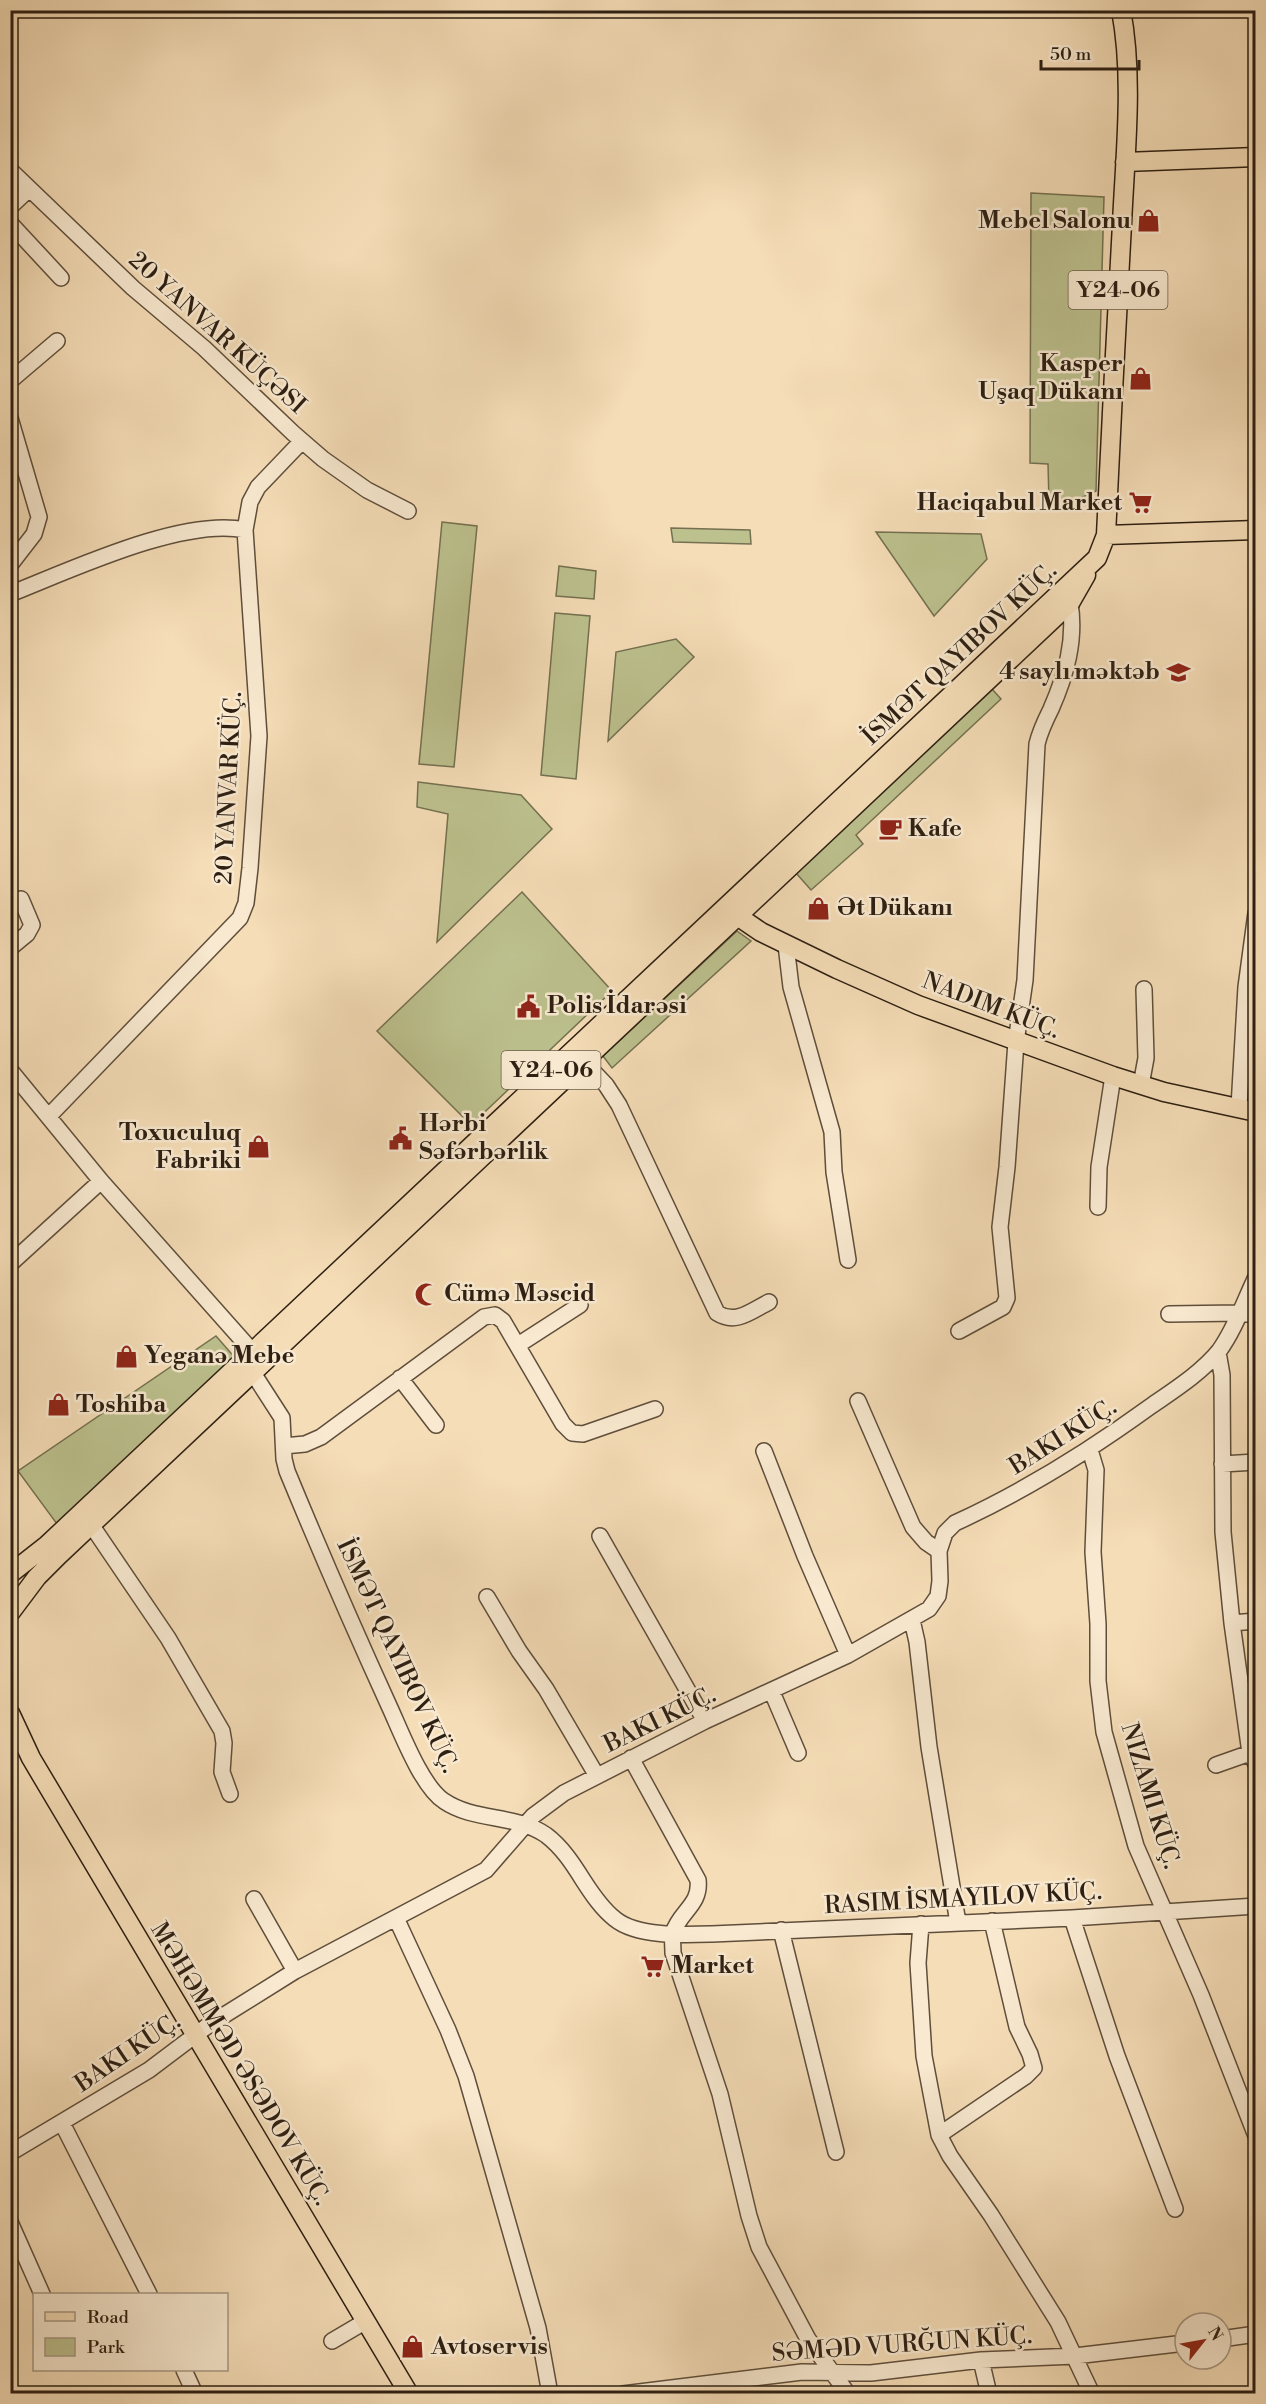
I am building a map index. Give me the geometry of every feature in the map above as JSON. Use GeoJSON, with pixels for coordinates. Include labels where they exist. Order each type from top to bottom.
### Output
{"type":"FeatureCollection","features":[{"type":"Feature","properties":{"kind":"main road","name":"Y24-06"},"geometry":{"type":"LineString","coordinates":[[10,1574],[47,1545],[252,1351],[1070,603],[1100,553],[1106,535],[1125,162],[1127,69],[1121,10]]}},
{"type":"Feature","properties":{"kind":"main road"},"geometry":{"type":"LineString","coordinates":[[1125,162],[1256,157]]}},
{"type":"Feature","properties":{"kind":"main road"},"geometry":{"type":"LineString","coordinates":[[1106,535],[1256,530]]}},
{"type":"Feature","properties":{"kind":"main road","name":"Y24-06"},"geometry":{"type":"LineString","coordinates":[[10,1613],[36,1577],[584,1062],[733,910],[1058,593],[1091,565]]}},
{"type":"Feature","properties":{"kind":"main road","name":"NADIM KÜÇ."},"geometry":{"type":"LineString","coordinates":[[733,910],[761,932],[786,945],[918,1005],[1141,1085],[1247,1110]]}},
{"type":"Feature","properties":{"kind":"main road"},"geometry":{"type":"LineString","coordinates":[[10,1713],[31,1758]]}},
{"type":"Feature","properties":{"kind":"main road"},"geometry":{"type":"LineString","coordinates":[[10,1732],[31,1758]]}},
{"type":"Feature","properties":{"kind":"main road","name":"MƏHƏMMƏD ƏSƏDOV KÜÇ."},"geometry":{"type":"LineString","coordinates":[[31,1758],[409,2394]]}},
{"type":"Feature","properties":{"kind":"street","name":"20 YANVAR KÜÇƏSI"},"geometry":{"type":"LineString","coordinates":[[10,170],[133,288],[204,348],[302,441],[367,490],[408,512]]}},
{"type":"Feature","properties":{"kind":"street"},"geometry":{"type":"LineString","coordinates":[[10,207],[29,189]]}},
{"type":"Feature","properties":{"kind":"street"},"geometry":{"type":"LineString","coordinates":[[10,223],[61,278]]}},
{"type":"Feature","properties":{"kind":"street"},"geometry":{"type":"LineString","coordinates":[[10,381],[57,341]]}},
{"type":"Feature","properties":{"kind":"street"},"geometry":{"type":"LineString","coordinates":[[10,418],[39,517],[34,534],[10,565]]}},
{"type":"Feature","properties":{"kind":"street","name":"20 YANVAR KÜÇ."},"geometry":{"type":"LineString","coordinates":[[49,1116],[240,918],[246,903],[259,736],[245,530],[249,502],[258,486],[302,441]]}},
{"type":"Feature","properties":{"kind":"street"},"geometry":{"type":"LineString","coordinates":[[10,594],[113,553],[160,539],[215,527],[245,530]]}},
{"type":"Feature","properties":{"kind":"street"},"geometry":{"type":"LineString","coordinates":[[959,1331],[1003,1307],[1007,1298],[1000,1227],[1007,1167],[1016,1042],[1025,980],[1037,744],[1071,650],[1073,634],[1070,603]]}},
{"type":"Feature","properties":{"kind":"street"},"geometry":{"type":"LineString","coordinates":[[10,948],[27,934],[32,925],[21,899]]}},
{"type":"Feature","properties":{"kind":"street"},"geometry":{"type":"LineString","coordinates":[[1247,1110],[1246,987],[1256,913]]}},
{"type":"Feature","properties":{"kind":"street"},"geometry":{"type":"LineString","coordinates":[[786,945],[791,987],[832,1132],[834,1172],[848,1260]]}},
{"type":"Feature","properties":{"kind":"street"},"geometry":{"type":"LineString","coordinates":[[1141,1085],[1146,1058],[1144,989]]}},
{"type":"Feature","properties":{"kind":"street"},"geometry":{"type":"LineString","coordinates":[[584,1062],[606,1085],[619,1105],[717,1313],[726,1319],[736,1318],[769,1302]]}},
{"type":"Feature","properties":{"kind":"street"},"geometry":{"type":"LineString","coordinates":[[10,1070],[101,1181],[252,1351]]}},
{"type":"Feature","properties":{"kind":"street"},"geometry":{"type":"LineString","coordinates":[[1098,1207],[1100,1167],[1113,1076]]}},
{"type":"Feature","properties":{"kind":"street"},"geometry":{"type":"LineString","coordinates":[[10,1264],[101,1181]]}},
{"type":"Feature","properties":{"kind":"street"},"geometry":{"type":"LineString","coordinates":[[10,2153],[149,2070],[224,2014],[295,1971],[486,1870],[525,1824],[549,1803],[705,1721],[848,1655],[929,1609],[938,1596],[939,1551],[945,1533],[955,1523],[1034,1484],[1090,1450],[1186,1381],[1218,1352],[1254,1283]]}},
{"type":"Feature","properties":{"kind":"street"},"geometry":{"type":"LineString","coordinates":[[518,1345],[580,1305]]}},
{"type":"Feature","properties":{"kind":"street"},"geometry":{"type":"LineString","coordinates":[[1169,1314],[1239,1312],[1256,1315]]}},
{"type":"Feature","properties":{"kind":"street"},"geometry":{"type":"LineString","coordinates":[[284,1446],[305,1444],[321,1437],[484,1317],[495,1315],[503,1321],[564,1424],[572,1433],[583,1434],[655,1409]]}},
{"type":"Feature","properties":{"kind":"street"},"geometry":{"type":"LineString","coordinates":[[1216,1765],[1252,1759],[1232,1623],[1223,1532],[1222,1375],[1218,1352]]}},
{"type":"Feature","properties":{"kind":"street"},"geometry":{"type":"LineString","coordinates":[[253,1373],[282,1418],[287,1471],[329,1574],[413,1758],[428,1784],[442,1800],[465,1812],[525,1824],[546,1835],[565,1854],[596,1899],[614,1919],[627,1926],[673,1934],[1072,1918],[1256,1906]]}},
{"type":"Feature","properties":{"kind":"street"},"geometry":{"type":"LineString","coordinates":[[400,1378],[436,1425]]}},
{"type":"Feature","properties":{"kind":"street"},"geometry":{"type":"LineString","coordinates":[[858,1401],[912,1527],[939,1551]]}},
{"type":"Feature","properties":{"kind":"street","name":"NIZAMI KÜÇ."},"geometry":{"type":"LineString","coordinates":[[1090,1450],[1096,1470],[1093,1552],[1098,1624],[1098,1681],[1104,1732],[1136,1846],[1252,2113],[1256,2136]]}},
{"type":"Feature","properties":{"kind":"street"},"geometry":{"type":"LineString","coordinates":[[764,1451],[805,1556],[848,1655]]}},
{"type":"Feature","properties":{"kind":"street"},"geometry":{"type":"LineString","coordinates":[[1222,1464],[1256,1462]]}},
{"type":"Feature","properties":{"kind":"street"},"geometry":{"type":"LineString","coordinates":[[92,1526],[168,1638],[222,1731],[224,1743],[222,1772],[230,1794]]}},
{"type":"Feature","properties":{"kind":"street"},"geometry":{"type":"LineString","coordinates":[[600,1536],[705,1721]]}},
{"type":"Feature","properties":{"kind":"street"},"geometry":{"type":"LineString","coordinates":[[488,1597],[597,1776]]}},
{"type":"Feature","properties":{"kind":"street"},"geometry":{"type":"LineString","coordinates":[[912,1620],[917,1642],[929,1747],[958,1923]]}},
{"type":"Feature","properties":{"kind":"street"},"geometry":{"type":"LineString","coordinates":[[1232,1623],[1256,1621]]}},
{"type":"Feature","properties":{"kind":"street"},"geometry":{"type":"LineString","coordinates":[[772,1692],[798,1753]]}},
{"type":"Feature","properties":{"kind":"street"},"geometry":{"type":"LineString","coordinates":[[631,1758],[698,1880],[697,1899],[681,1918],[673,1934],[673,1953],[720,2094],[749,2216],[759,2247],[808,2339],[848,2394]]}},
{"type":"Feature","properties":{"kind":"street"},"geometry":{"type":"LineString","coordinates":[[254,1899],[295,1971]]}},
{"type":"Feature","properties":{"kind":"street"},"geometry":{"type":"LineString","coordinates":[[396,1918],[448,2030],[466,2076],[538,2328],[550,2394]]}},
{"type":"Feature","properties":{"kind":"street"},"geometry":{"type":"LineString","coordinates":[[1072,1918],[1117,2056],[1175,2209]]}},
{"type":"Feature","properties":{"kind":"street"},"geometry":{"type":"LineString","coordinates":[[939,2135],[1026,2076],[1034,2068],[1017,2028],[992,1921]]}},
{"type":"Feature","properties":{"kind":"street"},"geometry":{"type":"LineString","coordinates":[[921,1924],[918,1963],[924,2056],[939,2135],[950,2156],[1036,2286],[1075,2356],[1092,2394]]}},
{"type":"Feature","properties":{"kind":"street"},"geometry":{"type":"LineString","coordinates":[[781,1930],[836,2152]]}},
{"type":"Feature","properties":{"kind":"street"},"geometry":{"type":"LineString","coordinates":[[62,2123],[148,2293]]}},
{"type":"Feature","properties":{"kind":"street"},"geometry":{"type":"LineString","coordinates":[[10,2222],[41,2293]]}},
{"type":"Feature","properties":{"kind":"street"},"geometry":{"type":"LineString","coordinates":[[332,2341],[366,2321]]}},
{"type":"Feature","properties":{"kind":"street"},"geometry":{"type":"LineString","coordinates":[[1233,2337],[1256,2334]]}},
{"type":"Feature","properties":{"kind":"street","name":"SƏMƏD VURĞUN KÜÇ."},"geometry":{"type":"LineString","coordinates":[[625,2393],[741,2387],[802,2372],[872,2373],[981,2360],[1075,2356],[1173,2344]]}},
{"type":"Feature","properties":{"kind":"street"},"geometry":{"type":"LineString","coordinates":[[981,2360],[989,2394]]}},
{"type":"Feature","properties":{"kind":"street"},"geometry":{"type":"LineString","coordinates":[[184,2371],[195,2394]]}},
{"type":"Feature","properties":{"kind":"green space"},"geometry":{"type":"Polygon","coordinates":[[[1031,193],[1104,197],[1096,491],[1072,502],[1049,502],[1048,464],[1030,463],[1031,193]]]}},
{"type":"Feature","properties":{"kind":"green space"},"geometry":{"type":"Polygon","coordinates":[[[442,522],[477,526],[454,767],[419,764],[442,522]]]}},
{"type":"Feature","properties":{"kind":"green space"},"geometry":{"type":"Polygon","coordinates":[[[671,528],[750,530],[751,544],[673,542],[671,528]]]}},
{"type":"Feature","properties":{"kind":"green space"},"geometry":{"type":"Polygon","coordinates":[[[876,532],[981,534],[987,559],[934,616],[876,532]]]}},
{"type":"Feature","properties":{"kind":"green space"},"geometry":{"type":"Polygon","coordinates":[[[559,566],[596,571],[594,599],[556,596],[559,566]]]}},
{"type":"Feature","properties":{"kind":"green space"},"geometry":{"type":"Polygon","coordinates":[[[555,613],[590,616],[576,779],[541,775],[555,613]]]}},
{"type":"Feature","properties":{"kind":"green space"},"geometry":{"type":"Polygon","coordinates":[[[676,639],[694,657],[608,741],[616,652],[676,639]]]}},
{"type":"Feature","properties":{"kind":"green space"},"geometry":{"type":"Polygon","coordinates":[[[992,689],[1001,699],[856,835],[863,844],[811,890],[796,873],[992,689]]]}},
{"type":"Feature","properties":{"kind":"green space"},"geometry":{"type":"Polygon","coordinates":[[[418,782],[521,795],[552,829],[437,942],[448,814],[417,807],[418,782]]]}},
{"type":"Feature","properties":{"kind":"green space"},"geometry":{"type":"Polygon","coordinates":[[[522,892],[612,991],[471,1125],[377,1031],[522,892]]]}},
{"type":"Feature","properties":{"kind":"green space"},"geometry":{"type":"Polygon","coordinates":[[[737,931],[751,941],[612,1068],[603,1056],[737,931]]]}},
{"type":"Feature","properties":{"kind":"green space"},"geometry":{"type":"Polygon","coordinates":[[[216,1336],[236,1359],[57,1524],[18,1471],[216,1336]]]}},
{"type":"Feature","properties":{"kind":"place","name":"Mebel Salonu"},"geometry":{"type":"Point","coordinates":[1149,221]}},
{"type":"Feature","properties":{"kind":"place","name":"Kasper Uşaq Dükanı"},"geometry":{"type":"Point","coordinates":[1141,378]}},
{"type":"Feature","properties":{"kind":"place","name":"Haciqabul Market"},"geometry":{"type":"Point","coordinates":[1140,503]}},
{"type":"Feature","properties":{"kind":"place","name":"4 saylı məktəb"},"geometry":{"type":"Point","coordinates":[1178,672]}},
{"type":"Feature","properties":{"kind":"place","name":"Kafe"},"geometry":{"type":"Point","coordinates":[890,829]}},
{"type":"Feature","properties":{"kind":"place","name":"Ət Dükanı"},"geometry":{"type":"Point","coordinates":[819,908]}},
{"type":"Feature","properties":{"kind":"place","name":"Polis İdarəsi"},"geometry":{"type":"Point","coordinates":[529,1006]}},
{"type":"Feature","properties":{"kind":"place","name":"Hərbi Səfərbərlik"},"geometry":{"type":"Point","coordinates":[401,1138]}},
{"type":"Feature","properties":{"kind":"place","name":"Toxuculuq Fabriki"},"geometry":{"type":"Point","coordinates":[259,1147]}},
{"type":"Feature","properties":{"kind":"place","name":"Cümə Məscid"},"geometry":{"type":"Point","coordinates":[426,1294]}},
{"type":"Feature","properties":{"kind":"place","name":"Yeganə Mebe"},"geometry":{"type":"Point","coordinates":[126,1356]}},
{"type":"Feature","properties":{"kind":"place","name":"Toshiba"},"geometry":{"type":"Point","coordinates":[58,1405]}},
{"type":"Feature","properties":{"kind":"place","name":"Market"},"geometry":{"type":"Point","coordinates":[653,1966]}},
{"type":"Feature","properties":{"kind":"place","name":"Avtoservis"},"geometry":{"type":"Point","coordinates":[413,2347]}}]}
